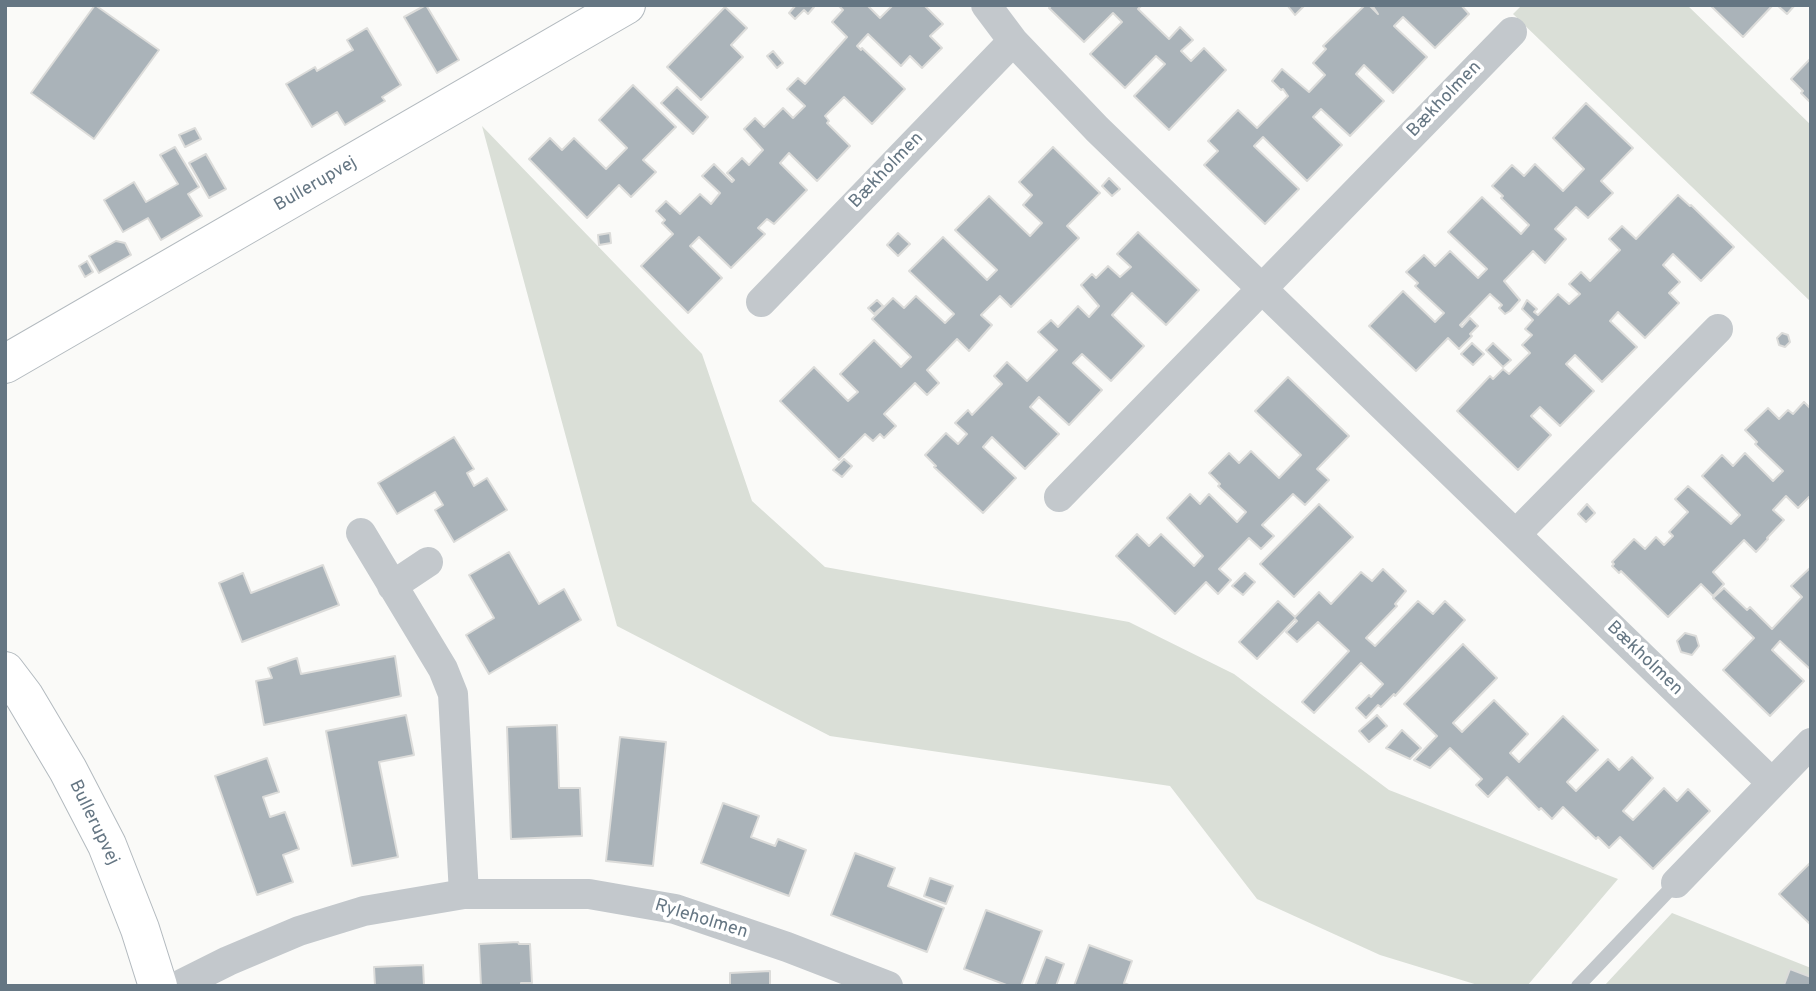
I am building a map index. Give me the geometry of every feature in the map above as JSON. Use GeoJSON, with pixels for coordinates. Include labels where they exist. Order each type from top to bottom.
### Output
{"type":"FeatureCollection","features":[{"type":"Feature","properties":{"kind":"street","name":"Bullerupvej"},"geometry":{"type":"LineString","coordinates":[[5,364],[626,5]]}},
{"type":"Feature","properties":{"kind":"street","name":"Bækholmen"},"geometry":{"type":"LineString","coordinates":[[986,5],[1013,41],[1097,129],[1772,783]]}},
{"type":"Feature","properties":{"kind":"street","name":"Bækholmen"},"geometry":{"type":"LineString","coordinates":[[1059,497],[1512,32]]}},
{"type":"Feature","properties":{"kind":"street","name":"Bækholmen"},"geometry":{"type":"LineString","coordinates":[[761,302],[1013,41]]}},
{"type":"Feature","properties":{"kind":"street"},"geometry":{"type":"LineString","coordinates":[[1516,534],[1718,329]]}},
{"type":"Feature","properties":{"kind":"street"},"geometry":{"type":"LineString","coordinates":[[361,533],[443,669],[453,694],[464,894]]}},
{"type":"Feature","properties":{"kind":"street"},"geometry":{"type":"LineString","coordinates":[[392,586],[428,562]]}},
{"type":"Feature","properties":{"kind":"street","name":"Bullerupvej"},"geometry":{"type":"LineString","coordinates":[[5,671],[24,696],[61,759],[107,845],[140,929],[158,986]]}},
{"type":"Feature","properties":{"kind":"street"},"geometry":{"type":"LineString","coordinates":[[1676,883],[1811,743]]}},
{"type":"Feature","properties":{"kind":"street","name":"Ryleholmen"},"geometry":{"type":"LineString","coordinates":[[178,986],[299,931],[364,911],[464,894],[589,894],[675,909],[788,947],[888,986]]}},
{"type":"Feature","properties":{"kind":"lane"},"geometry":{"type":"LineString","coordinates":[[1578,986],[1676,883]]}},
{"type":"Feature","properties":{"kind":"shaded area"},"geometry":{"type":"Polygon","coordinates":[[[1522,5],[1687,5],[1811,125],[1811,302],[1513,14],[1522,5]]]}},
{"type":"Feature","properties":{"kind":"shaded area"},"geometry":{"type":"Polygon","coordinates":[[[482,126],[702,354],[752,501],[825,567],[1129,622],[1234,674],[1389,790],[1618,879],[1527,986],[1481,986],[1380,955],[1257,899],[1170,786],[830,736],[617,626],[482,126]]]}},
{"type":"Feature","properties":{"kind":"shaded area"},"geometry":{"type":"Polygon","coordinates":[[[1672,913],[1811,968],[1811,986],[1604,986],[1672,913]]]}},
{"type":"Feature","properties":{"kind":"building"},"geometry":{"type":"Polygon","coordinates":[[[95,5],[159,50],[94,139],[31,93],[95,5]]]}},
{"type":"Feature","properties":{"kind":"building"},"geometry":{"type":"Polygon","coordinates":[[[426,5],[459,60],[437,73],[404,17],[426,5]]]}},
{"type":"Feature","properties":{"kind":"building"},"geometry":{"type":"Polygon","coordinates":[[[796,5],[814,7],[808,14],[804,10],[795,19],[789,13],[796,5]]]}},
{"type":"Feature","properties":{"kind":"building"},"geometry":{"type":"Polygon","coordinates":[[[838,5],[867,5],[880,18],[893,5],[924,5],[943,24],[930,36],[942,48],[922,68],[910,56],[901,66],[868,34],[857,46],[905,89],[872,124],[844,97],[825,116],[829,121],[827,123],[850,146],[817,181],[789,153],[780,163],[807,190],[774,224],[767,219],[758,228],[765,234],[731,268],[699,237],[690,246],[722,278],[688,313],[641,266],[673,234],[662,223],[665,220],[656,211],[666,201],[680,214],[700,194],[711,204],[720,193],[702,176],[714,164],[732,182],[734,180],[727,173],[742,158],[749,165],[763,150],[744,129],[755,118],[764,127],[783,108],[793,118],[805,106],[787,89],[798,78],[805,84],[847,37],[832,22],[843,10],[838,5]]]}},
{"type":"Feature","properties":{"kind":"building"},"geometry":{"type":"Polygon","coordinates":[[[1052,5],[1142,5],[1138,9],[1169,39],[1180,27],[1193,40],[1181,51],[1191,61],[1204,48],[1226,70],[1169,130],[1134,96],[1165,64],[1156,56],[1125,88],[1090,54],[1122,22],[1113,13],[1084,42],[1049,8],[1052,5]]]}},
{"type":"Feature","properties":{"kind":"building"},"geometry":{"type":"Polygon","coordinates":[[[1287,5],[1305,5],[1295,15],[1287,5]]]}},
{"type":"Feature","properties":{"kind":"building"},"geometry":{"type":"Polygon","coordinates":[[[1365,5],[1369,5],[1378,14],[1372,5],[1461,5],[1469,14],[1435,48],[1403,17],[1394,26],[1427,57],[1393,93],[1364,65],[1356,74],[1384,101],[1350,136],[1321,109],[1313,117],[1342,145],[1307,181],[1263,137],[1254,146],[1299,189],[1265,224],[1204,165],[1218,151],[1208,141],[1238,110],[1257,128],[1288,96],[1272,81],[1282,69],[1309,92],[1325,75],[1313,63],[1326,49],[1323,46],[1365,5]]]}},
{"type":"Feature","properties":{"kind":"building"},"geometry":{"type":"Polygon","coordinates":[[[1710,5],[1773,5],[1743,37],[1710,5]]]}},
{"type":"Feature","properties":{"kind":"building"},"geometry":{"type":"Polygon","coordinates":[[[1777,5],[1795,5],[1787,14],[1777,5]]]}},
{"type":"Feature","properties":{"kind":"building"},"geometry":{"type":"Polygon","coordinates":[[[725,7],[747,28],[731,45],[743,57],[701,100],[667,67],[725,7]]]}},
{"type":"Feature","properties":{"kind":"building"},"geometry":{"type":"Polygon","coordinates":[[[367,28],[401,85],[382,97],[385,101],[345,125],[337,112],[312,127],[286,84],[315,67],[317,71],[353,50],[347,40],[367,28]]]}},
{"type":"Feature","properties":{"kind":"building"},"geometry":{"type":"Polygon","coordinates":[[[773,51],[783,63],[777,68],[767,56],[773,51]]]}},
{"type":"Feature","properties":{"kind":"building"},"geometry":{"type":"Polygon","coordinates":[[[1811,58],[1811,103],[1791,79],[1811,58]]]}},
{"type":"Feature","properties":{"kind":"building"},"geometry":{"type":"Polygon","coordinates":[[[633,85],[676,127],[643,160],[656,172],[631,197],[619,185],[587,218],[529,159],[550,138],[562,150],[574,138],[606,169],[627,148],[599,120],[633,85]]]}},
{"type":"Feature","properties":{"kind":"building"},"geometry":{"type":"Polygon","coordinates":[[[677,87],[708,117],[693,134],[661,103],[677,87]]]}},
{"type":"Feature","properties":{"kind":"building"},"geometry":{"type":"Polygon","coordinates":[[[1586,103],[1633,148],[1601,181],[1613,193],[1588,218],[1576,207],[1555,229],[1566,239],[1545,263],[1533,251],[1504,281],[1520,300],[1510,311],[1505,314],[1499,308],[1502,305],[1490,294],[1460,325],[1462,327],[1470,318],[1478,326],[1470,334],[1472,336],[1459,349],[1448,338],[1416,371],[1369,326],[1403,291],[1435,322],[1444,313],[1415,286],[1418,283],[1406,272],[1424,255],[1435,266],[1450,251],[1478,278],[1487,269],[1448,232],[1482,197],[1521,234],[1529,225],[1492,186],[1512,165],[1524,176],[1535,164],[1563,191],[1584,169],[1553,138],[1586,103]]]}},
{"type":"Feature","properties":{"kind":"building"},"geometry":{"type":"Polygon","coordinates":[[[195,128],[201,139],[185,147],[179,135],[195,128]]]}},
{"type":"Feature","properties":{"kind":"building"},"geometry":{"type":"Polygon","coordinates":[[[175,147],[199,187],[188,194],[202,216],[161,240],[148,218],[123,232],[104,200],[134,182],[146,202],[178,184],[160,155],[175,147]]]}},
{"type":"Feature","properties":{"kind":"building"},"geometry":{"type":"Polygon","coordinates":[[[1053,147],[1100,193],[1067,226],[1079,238],[1011,307],[1000,296],[981,315],[992,325],[969,351],[957,339],[927,370],[939,383],[927,395],[915,383],[884,414],[896,426],[884,438],[880,434],[873,441],[865,434],[839,460],[780,401],[814,367],[848,401],[858,392],[840,374],[874,340],[901,367],[911,357],[872,319],[893,298],[904,308],[916,296],[945,323],[954,314],[909,271],[943,237],[987,280],[997,270],[955,230],[989,196],[1030,236],[1042,223],[1023,205],[1032,195],[1019,182],[1053,147]]]}},
{"type":"Feature","properties":{"kind":"building"},"geometry":{"type":"Polygon","coordinates":[[[206,154],[226,189],[209,198],[189,163],[206,154]]]}},
{"type":"Feature","properties":{"kind":"building"},"geometry":{"type":"Polygon","coordinates":[[[1109,178],[1120,189],[1112,196],[1102,186],[1109,178]]]}},
{"type":"Feature","properties":{"kind":"building"},"geometry":{"type":"Polygon","coordinates":[[[1678,195],[1734,247],[1701,281],[1673,254],[1663,265],[1680,282],[1669,293],[1679,303],[1645,338],[1618,312],[1610,321],[1637,347],[1602,382],[1575,355],[1566,364],[1594,391],[1560,426],[1540,407],[1531,416],[1551,435],[1518,470],[1457,411],[1490,376],[1493,379],[1503,369],[1509,374],[1530,353],[1522,345],[1532,335],[1525,329],[1533,320],[1522,309],[1527,300],[1537,309],[1534,312],[1538,315],[1558,294],[1569,304],[1580,294],[1569,284],[1581,272],[1590,281],[1620,250],[1609,239],[1622,226],[1636,239],[1678,195]]]}},
{"type":"Feature","properties":{"kind":"building"},"geometry":{"type":"Polygon","coordinates":[[[1138,232],[1199,290],[1166,325],[1132,293],[1112,315],[1144,346],[1111,381],[1082,354],[1073,363],[1102,390],[1069,425],[1039,397],[1030,407],[1059,434],[1025,469],[992,437],[983,447],[1016,478],[983,513],[934,467],[936,466],[925,455],[946,433],[958,444],[967,434],[955,423],[968,410],[972,415],[1002,384],[994,376],[1007,362],[1027,381],[1057,350],[1038,332],[1051,320],[1058,327],[1078,306],[1089,317],[1099,306],[1081,285],[1092,274],[1096,278],[1108,266],[1120,277],[1131,267],[1117,254],[1138,232]]]}},
{"type":"Feature","properties":{"kind":"building"},"geometry":{"type":"Polygon","coordinates":[[[610,233],[611,243],[599,245],[598,235],[610,233]]]}},
{"type":"Feature","properties":{"kind":"building"},"geometry":{"type":"Polygon","coordinates":[[[898,233],[910,244],[898,256],[887,245],[898,233]]]}},
{"type":"Feature","properties":{"kind":"building"},"geometry":{"type":"Polygon","coordinates":[[[116,241],[125,243],[131,255],[99,273],[89,256],[116,241]]]}},
{"type":"Feature","properties":{"kind":"building"},"geometry":{"type":"Polygon","coordinates":[[[87,261],[93,272],[85,277],[79,266],[87,261]]]}},
{"type":"Feature","properties":{"kind":"building"},"geometry":{"type":"Polygon","coordinates":[[[877,300],[883,306],[874,314],[868,308],[877,300]]]}},
{"type":"Feature","properties":{"kind":"building"},"geometry":{"type":"Polygon","coordinates":[[[1782,333],[1788,335],[1790,342],[1785,347],[1779,345],[1777,338],[1782,333]]]}},
{"type":"Feature","properties":{"kind":"building"},"geometry":{"type":"Polygon","coordinates":[[[1472,343],[1484,354],[1473,365],[1461,354],[1472,343]]]}},
{"type":"Feature","properties":{"kind":"building"},"geometry":{"type":"Polygon","coordinates":[[[1493,343],[1511,360],[1503,367],[1486,350],[1493,343]]]}},
{"type":"Feature","properties":{"kind":"building"},"geometry":{"type":"Polygon","coordinates":[[[1288,377],[1349,436],[1317,469],[1329,480],[1305,505],[1293,494],[1262,525],[1274,536],[1261,549],[1249,538],[1219,569],[1231,580],[1218,594],[1206,582],[1175,614],[1116,556],[1137,534],[1149,546],[1161,534],[1194,566],[1203,556],[1167,518],[1190,494],[1200,504],[1209,494],[1237,522],[1246,512],[1218,486],[1220,484],[1209,473],[1229,453],[1239,463],[1251,451],[1279,478],[1301,455],[1255,411],[1288,377]]]}},
{"type":"Feature","properties":{"kind":"building"},"geometry":{"type":"Polygon","coordinates":[[[1804,402],[1811,409],[1810,496],[1798,508],[1786,496],[1773,510],[1784,520],[1756,552],[1744,540],[1713,572],[1724,584],[1713,596],[1701,584],[1668,617],[1621,571],[1619,573],[1612,566],[1612,562],[1634,539],[1645,549],[1656,537],[1664,545],[1673,536],[1669,532],[1688,512],[1675,499],[1688,486],[1731,524],[1740,515],[1702,476],[1722,455],[1733,466],[1745,453],[1773,481],[1783,471],[1755,444],[1757,442],[1745,430],[1768,408],[1779,419],[1788,410],[1793,414],[1804,402]]]}},
{"type":"Feature","properties":{"kind":"building"},"geometry":{"type":"Polygon","coordinates":[[[454,437],[474,469],[467,473],[474,486],[487,478],[507,510],[454,542],[435,510],[443,505],[435,492],[397,514],[378,483],[454,437]]]}},
{"type":"Feature","properties":{"kind":"building"},"geometry":{"type":"Polygon","coordinates":[[[844,459],[852,466],[842,477],[833,470],[844,459]]]}},
{"type":"Feature","properties":{"kind":"building"},"geometry":{"type":"Polygon","coordinates":[[[1319,504],[1353,537],[1294,597],[1260,564],[1319,504]]]}},
{"type":"Feature","properties":{"kind":"building"},"geometry":{"type":"Polygon","coordinates":[[[1587,504],[1595,513],[1586,522],[1578,514],[1587,504]]]}},
{"type":"Feature","properties":{"kind":"building"},"geometry":{"type":"Polygon","coordinates":[[[509,552],[539,604],[564,589],[581,620],[489,674],[466,635],[494,618],[469,575],[509,552]]]}},
{"type":"Feature","properties":{"kind":"building"},"geometry":{"type":"Polygon","coordinates":[[[323,565],[339,605],[242,642],[219,583],[243,573],[251,593],[323,565]]]}},
{"type":"Feature","properties":{"kind":"building"},"geometry":{"type":"Polygon","coordinates":[[[1811,567],[1811,670],[1780,641],[1772,650],[1804,681],[1770,716],[1723,670],[1754,638],[1713,598],[1724,588],[1747,610],[1750,607],[1772,629],[1802,597],[1791,586],[1811,567]]]}},
{"type":"Feature","properties":{"kind":"building"},"geometry":{"type":"Polygon","coordinates":[[[1383,569],[1406,591],[1395,604],[1397,606],[1366,638],[1375,646],[1418,601],[1433,614],[1445,601],[1465,620],[1395,696],[1394,694],[1381,707],[1378,705],[1366,718],[1356,708],[1383,684],[1361,663],[1314,713],[1302,702],[1349,651],[1318,622],[1297,642],[1286,632],[1297,621],[1295,619],[1257,659],[1239,642],[1278,601],[1295,617],[1319,592],[1331,604],[1361,572],[1372,581],[1383,569]]]}},
{"type":"Feature","properties":{"kind":"building"},"geometry":{"type":"Polygon","coordinates":[[[1245,573],[1255,582],[1243,595],[1232,586],[1245,573]]]}},
{"type":"Feature","properties":{"kind":"building"},"geometry":{"type":"Polygon","coordinates":[[[1685,633],[1696,636],[1699,646],[1692,655],[1681,652],[1677,641],[1685,633]]]}},
{"type":"Feature","properties":{"kind":"building"},"geometry":{"type":"Polygon","coordinates":[[[1463,644],[1497,678],[1453,723],[1462,732],[1494,700],[1528,734],[1510,753],[1519,762],[1563,716],[1598,750],[1567,782],[1576,791],[1608,759],[1619,770],[1632,757],[1653,778],[1623,811],[1633,820],[1664,788],[1677,801],[1688,789],[1710,811],[1653,869],[1620,837],[1609,848],[1563,807],[1552,819],[1541,808],[1539,810],[1507,777],[1488,797],[1476,785],[1482,779],[1450,748],[1430,768],[1414,760],[1437,736],[1404,704],[1463,644]]]}},
{"type":"Feature","properties":{"kind":"building"},"geometry":{"type":"Polygon","coordinates":[[[395,656],[401,696],[264,725],[256,681],[272,678],[268,668],[297,658],[301,674],[395,656]]]}},
{"type":"Feature","properties":{"kind":"building"},"geometry":{"type":"Polygon","coordinates":[[[406,715],[414,755],[379,762],[398,857],[352,866],[326,731],[406,715]]]}},
{"type":"Feature","properties":{"kind":"building"},"geometry":{"type":"Polygon","coordinates":[[[1377,715],[1387,726],[1369,742],[1359,731],[1377,715]]]}},
{"type":"Feature","properties":{"kind":"building"},"geometry":{"type":"Polygon","coordinates":[[[557,725],[559,788],[580,788],[582,836],[511,839],[507,727],[557,725]]]}},
{"type":"Feature","properties":{"kind":"building"},"geometry":{"type":"Polygon","coordinates":[[[1402,730],[1421,748],[1410,759],[1386,748],[1402,730]]]}},
{"type":"Feature","properties":{"kind":"building"},"geometry":{"type":"Polygon","coordinates":[[[620,737],[666,742],[653,866],[606,861],[620,737]]]}},
{"type":"Feature","properties":{"kind":"building"},"geometry":{"type":"Polygon","coordinates":[[[267,758],[279,792],[263,797],[270,817],[285,812],[299,849],[283,855],[293,882],[257,895],[215,776],[267,758]]]}},
{"type":"Feature","properties":{"kind":"building"},"geometry":{"type":"Polygon","coordinates":[[[723,803],[759,816],[751,837],[775,846],[778,839],[806,850],[789,896],[701,863],[723,803]]]}},
{"type":"Feature","properties":{"kind":"building"},"geometry":{"type":"Polygon","coordinates":[[[855,853],[895,868],[888,886],[944,908],[927,952],[831,915],[855,853]]]}},
{"type":"Feature","properties":{"kind":"building"},"geometry":{"type":"Polygon","coordinates":[[[1811,862],[1811,925],[1779,894],[1811,862]]]}},
{"type":"Feature","properties":{"kind":"building"},"geometry":{"type":"Polygon","coordinates":[[[930,878],[953,886],[946,904],[924,896],[930,878]]]}},
{"type":"Feature","properties":{"kind":"building"},"geometry":{"type":"Polygon","coordinates":[[[986,910],[1042,931],[1021,986],[1009,986],[964,969],[986,910]]]}},
{"type":"Feature","properties":{"kind":"building"},"geometry":{"type":"Polygon","coordinates":[[[479,944],[530,944],[532,983],[521,983],[521,986],[481,986],[479,944]]]}},
{"type":"Feature","properties":{"kind":"building"},"geometry":{"type":"Polygon","coordinates":[[[1089,945],[1132,961],[1124,983],[1131,986],[1074,986],[1089,945]]]}},
{"type":"Feature","properties":{"kind":"building"},"geometry":{"type":"Polygon","coordinates":[[[1046,957],[1064,964],[1056,986],[1035,986],[1046,957]]]}},
{"type":"Feature","properties":{"kind":"building"},"geometry":{"type":"Polygon","coordinates":[[[423,965],[424,986],[375,986],[374,967],[423,965]]]}},
{"type":"Feature","properties":{"kind":"building"},"geometry":{"type":"Polygon","coordinates":[[[1790,969],[1811,977],[1811,986],[1784,985],[1790,969]]]}},
{"type":"Feature","properties":{"kind":"building"},"geometry":{"type":"Polygon","coordinates":[[[770,971],[770,986],[730,986],[730,973],[770,971]]]}}]}
